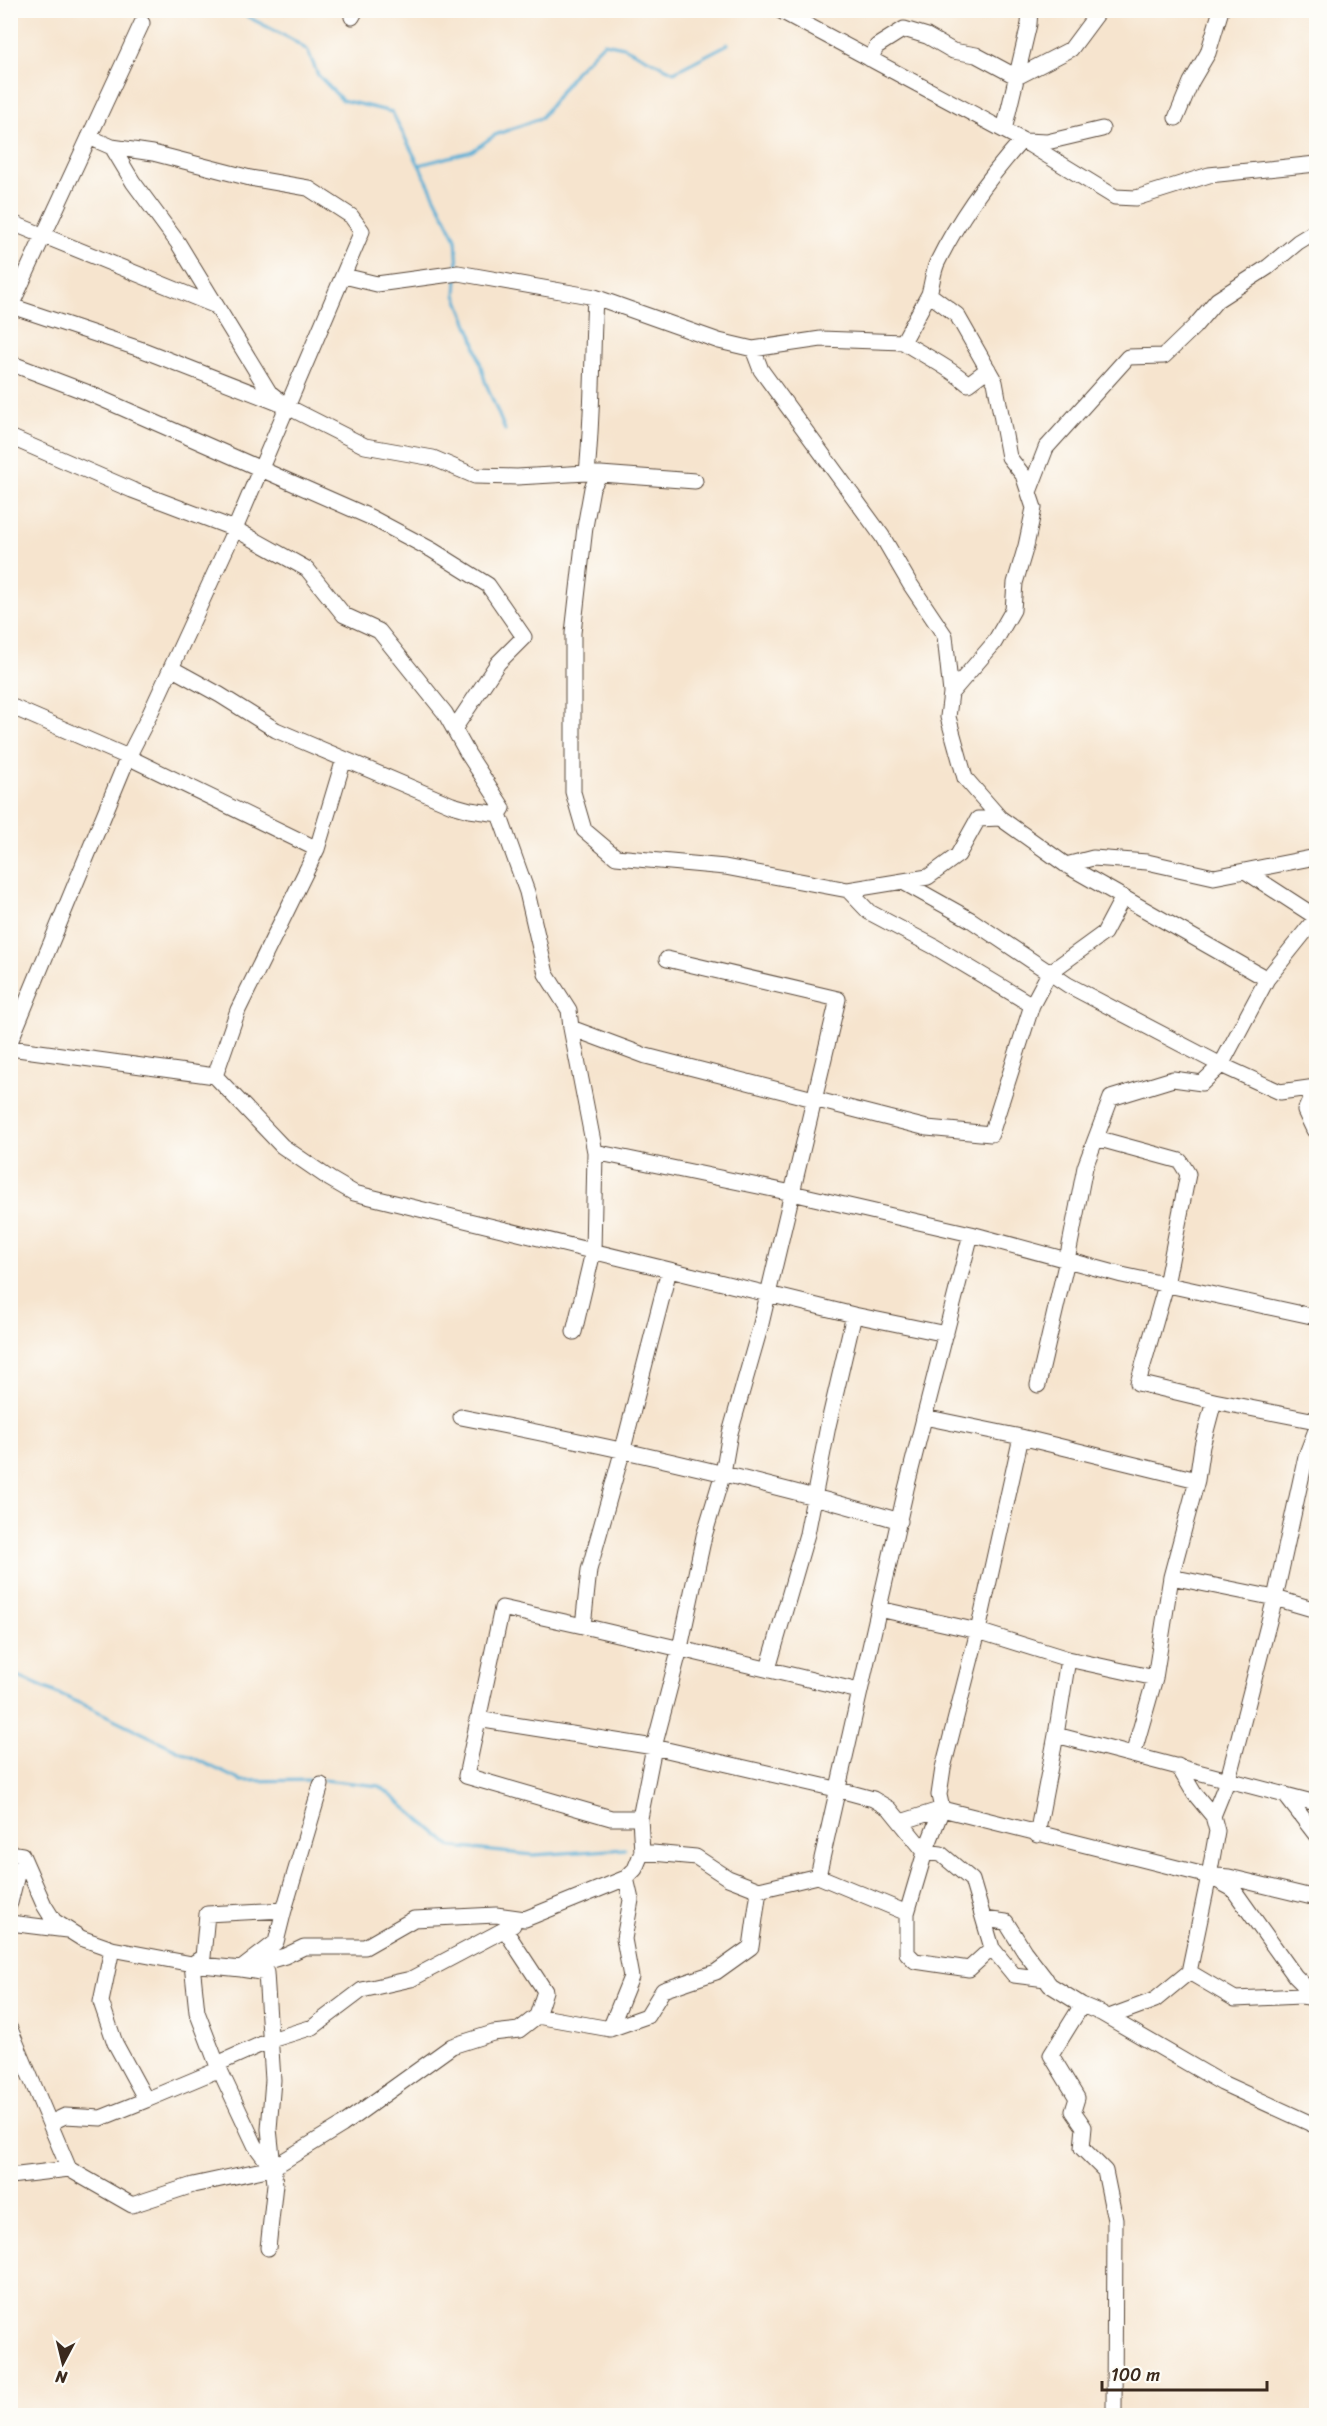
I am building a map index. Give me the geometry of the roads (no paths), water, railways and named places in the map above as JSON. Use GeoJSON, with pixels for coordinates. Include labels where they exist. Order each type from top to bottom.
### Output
{"type":"FeatureCollection","features":[{"type":"Feature","properties":{"kind":"street"},"geometry":{"type":"LineString","coordinates":[[779,10],[1004,130],[1115,196],[1136,198],[1209,175],[1317,164]]}},
{"type":"Feature","properties":{"kind":"street"},"geometry":{"type":"LineString","coordinates":[[1004,130],[1029,24],[1030,10]]}},
{"type":"Feature","properties":{"kind":"street"},"geometry":{"type":"LineString","coordinates":[[1017,77],[1071,50],[1100,10]]}},
{"type":"Feature","properties":{"kind":"street"},"geometry":{"type":"LineString","coordinates":[[1176,118],[1191,82],[1208,53],[1221,10]]}},
{"type":"Feature","properties":{"kind":"street"},"geometry":{"type":"LineString","coordinates":[[142,23],[11,307],[143,350],[286,406],[365,446],[433,458],[475,476],[593,474],[695,481]]}},
{"type":"Feature","properties":{"kind":"street"},"geometry":{"type":"LineString","coordinates":[[870,59],[878,45],[904,29],[927,36],[953,51],[976,55],[1017,77]]}},
{"type":"Feature","properties":{"kind":"street"},"geometry":{"type":"LineString","coordinates":[[1022,140],[1047,142],[1102,129]]}},
{"type":"Feature","properties":{"kind":"street"},"geometry":{"type":"LineString","coordinates":[[10,1041],[128,757],[235,529],[362,231],[351,216],[308,188],[250,178],[153,153],[112,147],[89,137]]}},
{"type":"Feature","properties":{"kind":"street"},"geometry":{"type":"LineString","coordinates":[[903,342],[929,294],[936,265],[964,216],[992,174],[1022,140]]}},
{"type":"Feature","properties":{"kind":"street"},"geometry":{"type":"LineString","coordinates":[[112,147],[133,182],[178,243],[269,392],[286,406]]}},
{"type":"Feature","properties":{"kind":"street"},"geometry":{"type":"LineString","coordinates":[[10,222],[216,306]]}},
{"type":"Feature","properties":{"kind":"street"},"geometry":{"type":"LineString","coordinates":[[1029,492],[1046,448],[1128,357],[1164,356],[1194,327],[1217,300],[1268,267],[1298,242],[1317,231]]}},
{"type":"Feature","properties":{"kind":"street"},"geometry":{"type":"LineString","coordinates":[[344,276],[377,284],[458,273],[595,297],[719,341],[753,349],[821,339],[903,342],[927,358],[951,368],[968,384],[988,369]]}},
{"type":"Feature","properties":{"kind":"street"},"geometry":{"type":"LineString","coordinates":[[929,294],[957,315],[995,382],[1009,457],[1023,475],[1034,508],[1015,583],[1013,610],[994,643],[951,693]]}},
{"type":"Feature","properties":{"kind":"street"},"geometry":{"type":"LineString","coordinates":[[595,297],[592,354],[593,474],[573,633],[573,792],[584,830],[616,857],[725,867],[848,890],[928,877],[958,855],[978,819],[1000,818]]}},
{"type":"Feature","properties":{"kind":"street"},"geometry":{"type":"LineString","coordinates":[[753,349],[761,370],[882,536],[910,584],[945,636],[951,693],[948,717],[965,778],[1000,818],[1066,865],[1267,979]]}},
{"type":"Feature","properties":{"kind":"street"},"geometry":{"type":"LineString","coordinates":[[10,363],[86,392],[370,517],[432,550],[488,585],[524,637],[498,663],[454,729]]}},
{"type":"Feature","properties":{"kind":"street"},"geometry":{"type":"LineString","coordinates":[[10,437],[132,490],[235,529],[307,569],[344,615],[379,631],[445,713],[503,808],[499,814]]}},
{"type":"Feature","properties":{"kind":"street"},"geometry":{"type":"LineString","coordinates":[[171,668],[276,730],[452,805],[499,814]]}},
{"type":"Feature","properties":{"kind":"street"},"geometry":{"type":"LineString","coordinates":[[10,706],[128,757],[317,849]]}},
{"type":"Feature","properties":{"kind":"street"},"geometry":{"type":"LineString","coordinates":[[215,1076],[238,1010],[317,849],[344,759]]}},
{"type":"Feature","properties":{"kind":"street"},"geometry":{"type":"LineString","coordinates":[[499,814],[527,892],[546,974],[569,1010],[595,1152],[593,1252],[574,1332]]}},
{"type":"Feature","properties":{"kind":"street"},"geometry":{"type":"LineString","coordinates":[[1066,865],[1093,858],[1147,862],[1214,878],[1317,857]]}},
{"type":"Feature","properties":{"kind":"street"},"geometry":{"type":"LineString","coordinates":[[1038,1385],[1067,1260],[1084,1167],[1111,1098],[1173,1079],[1202,1083],[1221,1065],[1267,979],[1317,918],[1245,871]]}},
{"type":"Feature","properties":{"kind":"street"},"geometry":{"type":"LineString","coordinates":[[903,882],[971,920],[1049,973],[1115,1011],[1221,1065],[1280,1092],[1316,1088]]}},
{"type":"Feature","properties":{"kind":"street"},"geometry":{"type":"LineString","coordinates":[[848,890],[869,912],[934,947],[1032,1005]]}},
{"type":"Feature","properties":{"kind":"street"},"geometry":{"type":"LineString","coordinates":[[571,1028],[646,1056],[927,1128],[991,1134],[1032,1005],[1049,973],[1104,933],[1123,897]]}},
{"type":"Feature","properties":{"kind":"street"},"geometry":{"type":"LineString","coordinates":[[50,2123],[65,2116],[101,2118],[146,2100],[271,2040],[313,2027],[362,1990],[411,1978],[525,1919],[626,1878],[635,1869],[642,1851],[640,1818],[654,1747],[680,1648],[704,1536],[723,1473],[730,1433],[760,1328],[838,999],[667,959]]}},
{"type":"Feature","properties":{"kind":"street"},"geometry":{"type":"LineString","coordinates":[[10,1048],[215,1076],[282,1146],[354,1193],[854,1315],[946,1335]]}},
{"type":"Feature","properties":{"kind":"street"},"geometry":{"type":"LineString","coordinates":[[1316,1088],[1305,1111],[1314,1130],[1317,1131]]}},
{"type":"Feature","properties":{"kind":"street"},"geometry":{"type":"LineString","coordinates":[[1096,1138],[1180,1161],[1188,1174],[1166,1285],[1138,1383],[1214,1401],[1317,1421]]}},
{"type":"Feature","properties":{"kind":"street"},"geometry":{"type":"LineString","coordinates":[[595,1152],[792,1193],[971,1234],[1166,1285],[1317,1317]]}},
{"type":"Feature","properties":{"kind":"street"},"geometry":{"type":"LineString","coordinates":[[818,1876],[836,1789],[924,1417],[971,1234]]}},
{"type":"Feature","properties":{"kind":"street"},"geometry":{"type":"LineString","coordinates":[[583,1626],[589,1570],[669,1270]]}},
{"type":"Feature","properties":{"kind":"street"},"geometry":{"type":"LineString","coordinates":[[768,1669],[807,1534],[854,1315]]}},
{"type":"Feature","properties":{"kind":"street"},"geometry":{"type":"LineString","coordinates":[[1133,1755],[1155,1678],[1172,1577],[1197,1480],[1202,1446],[1214,1401]]}},
{"type":"Feature","properties":{"kind":"street"},"geometry":{"type":"LineString","coordinates":[[461,1417],[623,1449],[814,1496],[900,1521]]}},
{"type":"Feature","properties":{"kind":"street"},"geometry":{"type":"LineString","coordinates":[[924,1417],[1021,1437],[1197,1480]]}},
{"type":"Feature","properties":{"kind":"street"},"geometry":{"type":"LineString","coordinates":[[1213,1816],[1228,1779],[1275,1598],[1306,1456],[1317,1430]]}},
{"type":"Feature","properties":{"kind":"street"},"geometry":{"type":"LineString","coordinates":[[992,1948],[969,1969],[915,1961],[907,1953],[907,1913],[925,1852],[942,1809],[939,1795],[943,1768],[978,1631],[1021,1437]]}},
{"type":"Feature","properties":{"kind":"street"},"geometry":{"type":"LineString","coordinates":[[1172,1577],[1275,1598],[1317,1610]]}},
{"type":"Feature","properties":{"kind":"street"},"geometry":{"type":"LineString","coordinates":[[640,1818],[611,1818],[466,1776],[502,1608],[859,1690]]}},
{"type":"Feature","properties":{"kind":"street"},"geometry":{"type":"LineString","coordinates":[[879,1609],[978,1631],[1068,1659],[1155,1678]]}},
{"type":"Feature","properties":{"kind":"street"},"geometry":{"type":"LineString","coordinates":[[1037,1835],[1068,1659]]}},
{"type":"Feature","properties":{"kind":"street"},"geometry":{"type":"LineString","coordinates":[[477,1719],[654,1747],[873,1799],[890,1809],[925,1852],[941,1854],[972,1880],[992,1948],[1014,1975],[1046,1980]]}},
{"type":"Feature","properties":{"kind":"street"},"geometry":{"type":"LineString","coordinates":[[1056,1735],[1317,1803]]}},
{"type":"Feature","properties":{"kind":"street"},"geometry":{"type":"LineString","coordinates":[[1109,2018],[1155,2000],[1190,1972],[1217,1831],[1213,1816],[1194,1793],[1178,1766]]}},
{"type":"Feature","properties":{"kind":"street"},"geometry":{"type":"LineString","coordinates":[[241,1969],[276,1942],[321,1785]]}},
{"type":"Feature","properties":{"kind":"street"},"geometry":{"type":"LineString","coordinates":[[1286,1796],[1317,1835]]}},
{"type":"Feature","properties":{"kind":"street"},"geometry":{"type":"LineString","coordinates":[[901,1822],[942,1809],[1037,1835],[1209,1876],[1229,1877],[1317,1898]]}},
{"type":"Feature","properties":{"kind":"street"},"geometry":{"type":"LineString","coordinates":[[642,1851],[696,1857],[728,1878],[759,1890],[818,1876],[907,1913]]}},
{"type":"Feature","properties":{"kind":"street"},"geometry":{"type":"LineString","coordinates":[[10,1904],[16,1854]]}},
{"type":"Feature","properties":{"kind":"street"},"geometry":{"type":"LineString","coordinates":[[16,1854],[54,1921],[81,1938],[112,1949],[192,1964],[267,1973],[273,2080],[268,2129],[275,2184],[268,2248]]}},
{"type":"Feature","properties":{"kind":"street"},"geometry":{"type":"LineString","coordinates":[[1209,1876],[1233,1889],[1295,1976],[1316,1998]]}},
{"type":"Feature","properties":{"kind":"street"},"geometry":{"type":"LineString","coordinates":[[610,2029],[631,1977],[624,1938],[631,1900],[626,1878]]}},
{"type":"Feature","properties":{"kind":"street"},"geometry":{"type":"LineString","coordinates":[[537,2016],[610,2029],[646,2016],[663,1990],[716,1972],[752,1947],[759,1890]]}},
{"type":"Feature","properties":{"kind":"street"},"geometry":{"type":"LineString","coordinates":[[192,1964],[203,1958],[207,1914],[284,1910]]}},
{"type":"Feature","properties":{"kind":"street"},"geometry":{"type":"LineString","coordinates":[[241,1969],[285,1956],[304,1947],[365,1947],[414,1919],[496,1915],[525,1919]]}},
{"type":"Feature","properties":{"kind":"street"},"geometry":{"type":"LineString","coordinates":[[984,1919],[1006,1922],[1024,1951],[1050,1985],[1082,2005],[1222,2083],[1317,2126]]}},
{"type":"Feature","properties":{"kind":"street"},"geometry":{"type":"LineString","coordinates":[[10,1923],[69,1930]]}},
{"type":"Feature","properties":{"kind":"street"},"geometry":{"type":"LineString","coordinates":[[10,2176],[69,2169],[132,2205],[193,2186],[272,2168],[342,2124],[452,2046],[493,2033],[519,2030],[537,2016],[545,1991],[505,1930]]}},
{"type":"Feature","properties":{"kind":"street"},"geometry":{"type":"LineString","coordinates":[[112,1949],[101,2002],[115,2043],[146,2100]]}},
{"type":"Feature","properties":{"kind":"street"},"geometry":{"type":"LineString","coordinates":[[192,1964],[197,2012],[218,2067],[255,2145],[272,2168]]}},
{"type":"Feature","properties":{"kind":"street"},"geometry":{"type":"LineString","coordinates":[[1190,1972],[1235,1999],[1301,1996],[1316,1998]]}},
{"type":"Feature","properties":{"kind":"street"},"geometry":{"type":"LineString","coordinates":[[1082,2005],[1051,2055],[1077,2098],[1073,2111],[1083,2127],[1082,2148],[1105,2170],[1114,2220],[1114,2412],[1116,2415]]}},
{"type":"Feature","properties":{"kind":"street"},"geometry":{"type":"LineString","coordinates":[[10,2029],[69,2169]]}},
{"type":"Feature","properties":{"kind":"waterway"},"geometry":{"type":"LineString","coordinates":[[239,10],[308,51],[318,75],[342,100],[392,112],[419,165],[472,151],[495,135],[541,118],[575,72],[604,43],[624,47],[674,72],[728,44]]}},
{"type":"Feature","properties":{"kind":"waterway"},"geometry":{"type":"LineString","coordinates":[[419,165],[456,239],[458,269]]}},
{"type":"Feature","properties":{"kind":"waterway"},"geometry":{"type":"LineString","coordinates":[[457,279],[456,295],[473,337],[485,381],[505,430]]}},
{"type":"Feature","properties":{"kind":"waterway"},"geometry":{"type":"LineString","coordinates":[[10,1673],[91,1708],[241,1781],[317,1780]]}},
{"type":"Feature","properties":{"kind":"waterway"},"geometry":{"type":"LineString","coordinates":[[323,1780],[380,1786],[452,1847],[533,1855],[625,1849]]}}]}
